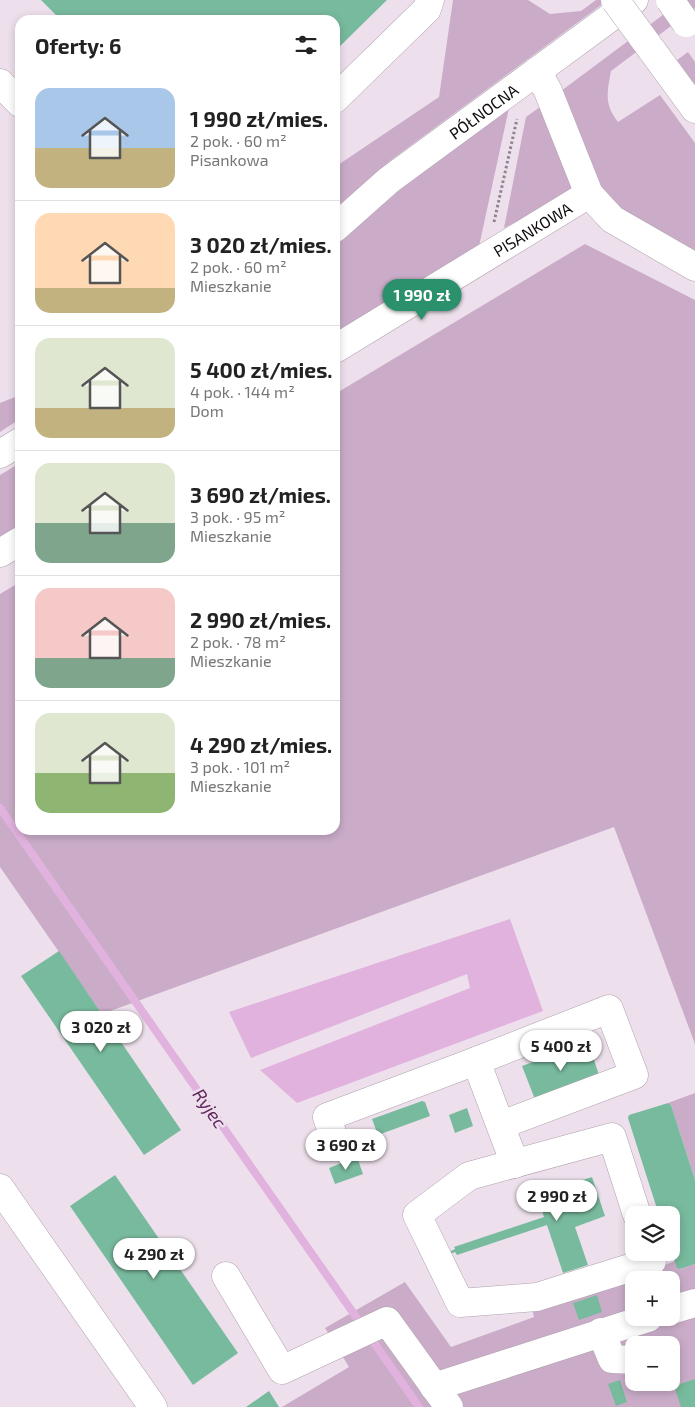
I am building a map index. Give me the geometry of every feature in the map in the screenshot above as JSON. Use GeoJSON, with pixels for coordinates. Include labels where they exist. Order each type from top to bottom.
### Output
{"type":"FeatureCollection","features":[{"type":"Feature","properties":{"kind":"street"},"geometry":{"type":"LineString","coordinates":[[340,94],[427,9],[430,0]]}},
{"type":"Feature","properties":{"kind":"street"},"geometry":{"type":"LineString","coordinates":[[615,0],[695,108]]}},
{"type":"Feature","properties":{"kind":"street","name":"PÓŁNOCNA"},"geometry":{"type":"LineString","coordinates":[[340,224],[389,180],[634,0]]}},
{"type":"Feature","properties":{"kind":"street"},"geometry":{"type":"LineString","coordinates":[[670,0],[691,29]]}},
{"type":"Feature","properties":{"kind":"street","name":"PISANKOWA"},"geometry":{"type":"LineString","coordinates":[[340,346],[589,194],[548,91],[537,71]]}},
{"type":"Feature","properties":{"kind":"street"},"geometry":{"type":"LineString","coordinates":[[0,83],[15,98]]}},
{"type":"Feature","properties":{"kind":"street"},"geometry":{"type":"LineString","coordinates":[[589,194],[612,219],[695,267]]}},
{"type":"Feature","properties":{"kind":"street"},"geometry":{"type":"LineString","coordinates":[[0,454],[15,445]]}},
{"type":"Feature","properties":{"kind":"street"},"geometry":{"type":"LineString","coordinates":[[0,553],[15,544]]}},
{"type":"Feature","properties":{"kind":"street"},"geometry":{"type":"LineString","coordinates":[[336,1145],[327,1117],[609,1009],[634,1075],[501,1125]]}},
{"type":"Feature","properties":{"kind":"street"},"geometry":{"type":"LineString","coordinates":[[476,1061],[515,1164]]}},
{"type":"Feature","properties":{"kind":"street"},"geometry":{"type":"LineString","coordinates":[[634,1206],[612,1137],[469,1176],[417,1215],[460,1303],[537,1297],[653,1265]]}},
{"type":"Feature","properties":{"kind":"street"},"geometry":{"type":"LineString","coordinates":[[0,1188],[153,1407]]}},
{"type":"Feature","properties":{"kind":"street"},"geometry":{"type":"LineString","coordinates":[[226,1276],[282,1370],[387,1321],[442,1397],[601,1332],[625,1325]]}},
{"type":"Feature","properties":{"kind":"street"},"geometry":{"type":"LineString","coordinates":[[601,1332],[612,1359],[625,1360]]}},
{"type":"Feature","properties":{"kind":"shaded area"},"geometry":{"type":"Polygon","coordinates":[[[453,0],[528,0],[550,14],[581,11],[596,0],[608,0],[391,160],[340,206],[340,164],[439,97],[453,0]]]}},
{"type":"Feature","properties":{"kind":"shaded area"},"geometry":{"type":"Polygon","coordinates":[[[683,0],[695,0],[695,8],[611,71],[608,98],[610,110],[618,122],[660,95],[695,143],[695,254],[650,233],[603,194],[561,91],[683,0]]]}},
{"type":"Feature","properties":{"kind":"shaded area"},"geometry":{"type":"Polygon","coordinates":[[[688,52],[695,62],[695,85],[677,60],[688,52]]]}},
{"type":"Feature","properties":{"kind":"shaded area"},"geometry":{"type":"Polygon","coordinates":[[[544,104],[576,192],[504,228],[526,117],[544,104]]]}},
{"type":"Feature","properties":{"kind":"shaded area"},"geometry":{"type":"Polygon","coordinates":[[[509,108],[478,251],[340,335],[340,242],[396,193],[509,108]]]}},
{"type":"Feature","properties":{"kind":"shaded area"},"geometry":{"type":"Polygon","coordinates":[[[585,244],[695,300],[695,1044],[614,827],[102,1014],[0,867],[0,594],[15,585],[15,835],[340,835],[340,391],[585,244]]]}},
{"type":"Feature","properties":{"kind":"shaded area"},"geometry":{"type":"Polygon","coordinates":[[[15,397],[15,422],[0,432],[0,403],[15,397]]]}},
{"type":"Feature","properties":{"kind":"shaded area"},"geometry":{"type":"Polygon","coordinates":[[[15,466],[15,529],[0,538],[0,475],[15,466]]]}},
{"type":"Feature","properties":{"kind":"shaded area"},"geometry":{"type":"Polygon","coordinates":[[[510,919],[543,1011],[297,1103],[260,1070],[470,988],[467,974],[251,1058],[229,1012],[510,919]]]}},
{"type":"Feature","properties":{"kind":"shaded area"},"geometry":{"type":"Polygon","coordinates":[[[695,1093],[695,1180],[671,1105],[668,1103],[695,1093]]]}},
{"type":"Feature","properties":{"kind":"shaded area"},"geometry":{"type":"Polygon","coordinates":[[[675,1261],[680,1269],[695,1264],[695,1407],[282,1407],[349,1367],[325,1328],[405,1282],[451,1347],[534,1317],[532,1309],[625,1280],[625,1326],[680,1326],[680,1271],[649,1271],[675,1261]]]}},
{"type":"Feature","properties":{"kind":"building"},"geometry":{"type":"Polygon","coordinates":[[[41,0],[387,0],[340,46],[340,15],[56,15],[41,0]]]}},
{"type":"Feature","properties":{"kind":"building"},"geometry":{"type":"Polygon","coordinates":[[[59,951],[181,1130],[144,1155],[21,976],[59,951]]]}},
{"type":"Feature","properties":{"kind":"building"},"geometry":{"type":"Polygon","coordinates":[[[588,1042],[600,1078],[536,1102],[522,1066],[588,1042]]]}},
{"type":"Feature","properties":{"kind":"building"},"geometry":{"type":"Polygon","coordinates":[[[422,1101],[425,1102],[430,1116],[378,1135],[372,1119],[422,1101]]]}},
{"type":"Feature","properties":{"kind":"building"},"geometry":{"type":"Polygon","coordinates":[[[668,1103],[671,1105],[695,1180],[695,1264],[680,1269],[677,1268],[675,1261],[680,1261],[680,1206],[656,1206],[628,1118],[629,1115],[668,1103]]]}},
{"type":"Feature","properties":{"kind":"building"},"geometry":{"type":"Polygon","coordinates":[[[467,1108],[473,1126],[455,1133],[449,1115],[467,1108]]]}},
{"type":"Feature","properties":{"kind":"building"},"geometry":{"type":"Polygon","coordinates":[[[357,1157],[363,1174],[335,1184],[329,1168],[357,1157]]]}},
{"type":"Feature","properties":{"kind":"building"},"geometry":{"type":"Polygon","coordinates":[[[115,1175],[238,1353],[193,1385],[70,1206],[115,1175]]]}},
{"type":"Feature","properties":{"kind":"building"},"geometry":{"type":"Polygon","coordinates":[[[592,1177],[605,1216],[575,1227],[588,1265],[563,1273],[547,1225],[457,1255],[455,1252],[450,1254],[449,1252],[455,1249],[454,1247],[544,1217],[537,1195],[592,1177]]]}},
{"type":"Feature","properties":{"kind":"building"},"geometry":{"type":"Polygon","coordinates":[[[597,1295],[602,1312],[579,1320],[573,1303],[597,1295]]]}},
{"type":"Feature","properties":{"kind":"building"},"geometry":{"type":"Polygon","coordinates":[[[695,1379],[695,1407],[681,1407],[676,1391],[680,1391],[680,1384],[695,1379]]]}},
{"type":"Feature","properties":{"kind":"building"},"geometry":{"type":"Polygon","coordinates":[[[620,1380],[627,1402],[616,1406],[608,1384],[620,1380]]]}},
{"type":"Feature","properties":{"kind":"building"},"geometry":{"type":"Polygon","coordinates":[[[269,1391],[279,1407],[246,1407],[269,1391]]]}},
{"type":"Feature","properties":{"kind":"waterway","name":"Ryjec"},"geometry":{"type":"LineString","coordinates":[[0,808],[15,829]]}},
{"type":"Feature","properties":{"kind":"waterway","name":"Ryjec"},"geometry":{"type":"LineString","coordinates":[[19,835],[419,1407]]}}]}
